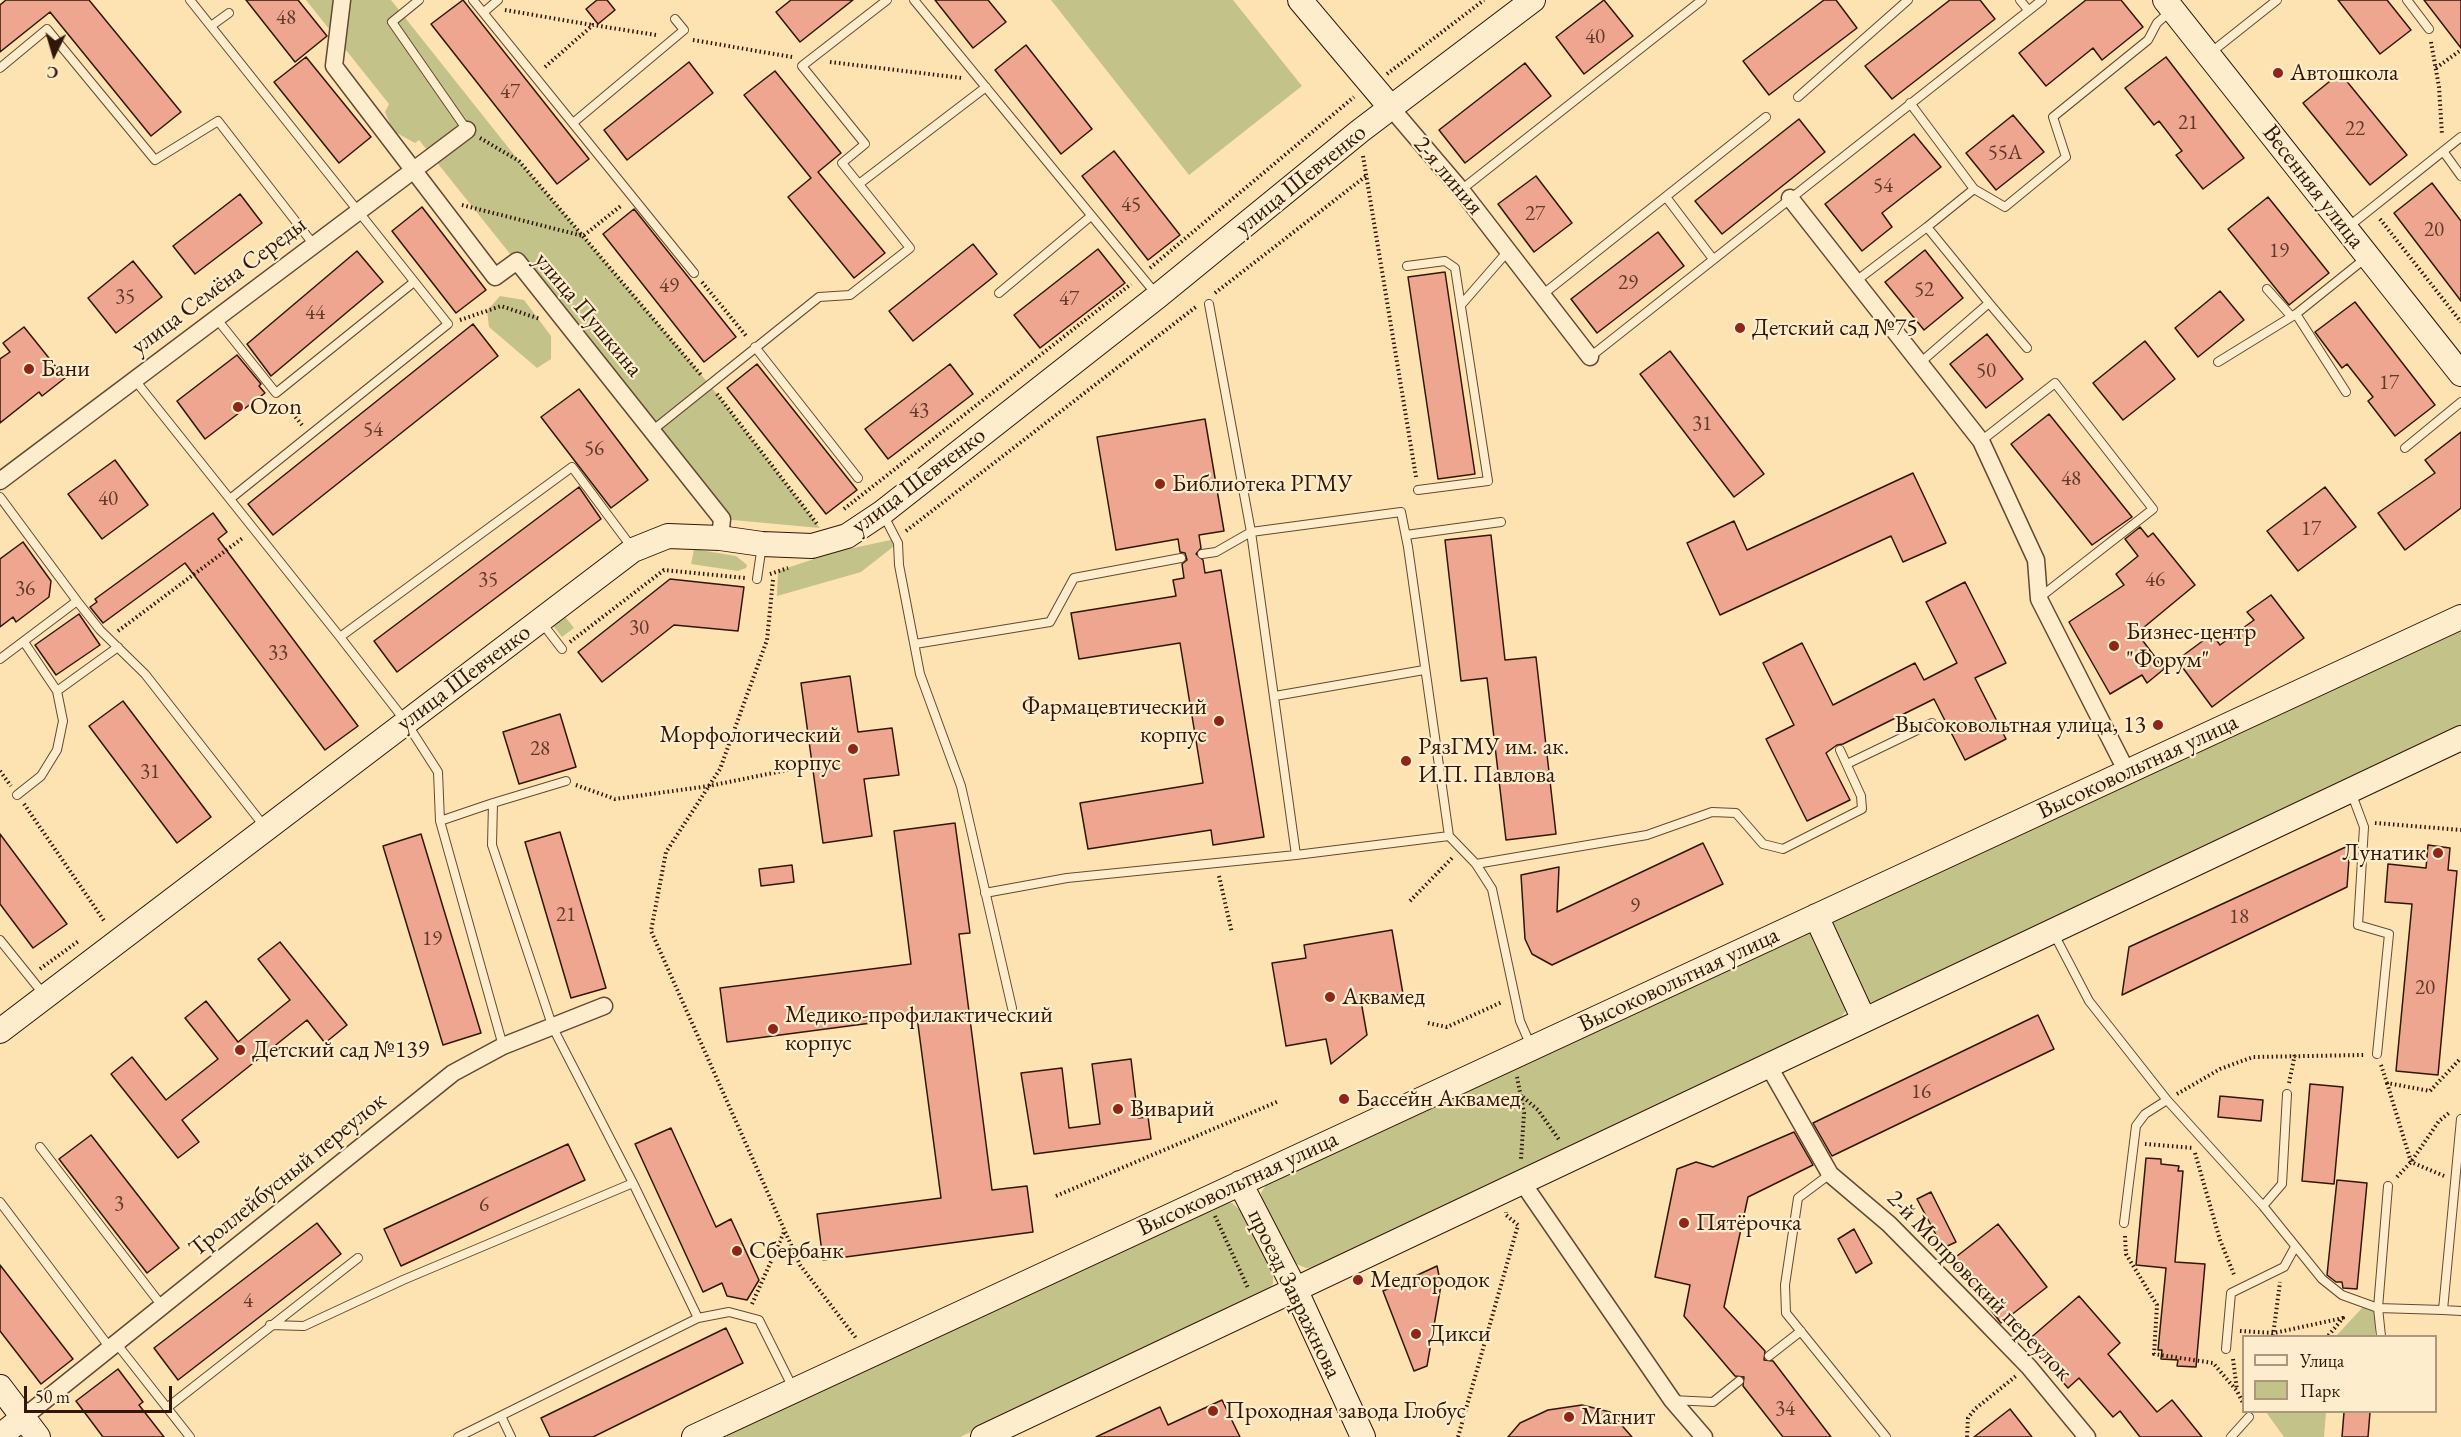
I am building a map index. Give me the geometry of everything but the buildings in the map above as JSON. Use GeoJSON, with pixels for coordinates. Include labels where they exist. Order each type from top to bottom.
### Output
{"type":"FeatureCollection","features":[{"type":"Feature","properties":{"kind":"street","name":"улица Пушкина"},"geometry":{"type":"LineString","coordinates":[[342,0],[334,66],[495,278],[517,261],[722,519],[720,538]]}},
{"type":"Feature","properties":{"kind":"street","name":"2-я линия"},"geometry":{"type":"LineString","coordinates":[[1300,0],[1461,190],[1590,357]]}},
{"type":"Feature","properties":{"kind":"street","name":"улица Шевченко"},"geometry":{"type":"LineString","coordinates":[[0,1031],[633,550],[668,536],[812,546],[847,536],[883,512],[1158,296],[1360,131],[1533,0]]}},
{"type":"Feature","properties":{"kind":"street","name":"Весенняя улица"},"geometry":{"type":"LineString","coordinates":[[2169,5],[2461,374]]}},
{"type":"Feature","properties":{"kind":"street","name":"улица Семёна Середы"},"geometry":{"type":"LineString","coordinates":[[0,481],[467,130]]}},
{"type":"Feature","properties":{"kind":"street"},"geometry":{"type":"LineString","coordinates":[[1790,198],[1981,441],[2036,560],[2039,599],[2127,772]]}},
{"type":"Feature","properties":{"kind":"street","name":"Высоковольтная улица"},"geometry":{"type":"LineString","coordinates":[[693,1437],[2461,617]]}},
{"type":"Feature","properties":{"kind":"street"},"geometry":{"type":"LineString","coordinates":[[983,1437],[2461,738]]}},
{"type":"Feature","properties":{"kind":"street"},"geometry":{"type":"LineString","coordinates":[[1816,916],[1864,1020]]}},
{"type":"Feature","properties":{"kind":"street","name":"Троллейбусный переулок"},"geometry":{"type":"LineString","coordinates":[[10,1428],[453,1073],[503,1046],[604,1006]]}},
{"type":"Feature","properties":{"kind":"street"},"geometry":{"type":"LineString","coordinates":[[1768,1065],[1830,1174]]}},
{"type":"Feature","properties":{"kind":"street","name":"2-й Мопровский переулок"},"geometry":{"type":"LineString","coordinates":[[1830,1174],[1889,1224],[2029,1367],[2087,1437]]}},
{"type":"Feature","properties":{"kind":"street"},"geometry":{"type":"LineString","coordinates":[[1518,1183],[1672,1400],[1704,1437]]}},
{"type":"Feature","properties":{"kind":"street","name":"проезд Завражнова"},"geometry":{"type":"LineString","coordinates":[[1240,1184],[1295,1289],[1363,1437]]}},
{"type":"Feature","properties":{"kind":"street"},"geometry":{"type":"LineString","coordinates":[[0,1388],[10,1428],[38,1437]]}},
{"type":"Feature","properties":{"kind":"lane"},"geometry":{"type":"LineString","coordinates":[[190,0],[447,324],[230,499]]}},
{"type":"Feature","properties":{"kind":"lane"},"geometry":{"type":"LineString","coordinates":[[418,0],[392,22],[467,130]]}},
{"type":"Feature","properties":{"kind":"lane"},"geometry":{"type":"LineString","coordinates":[[473,0],[487,10],[535,75],[694,273]]}},
{"type":"Feature","properties":{"kind":"lane"},"geometry":{"type":"LineString","coordinates":[[487,10],[498,0]]}},
{"type":"Feature","properties":{"kind":"lane"},"geometry":{"type":"LineString","coordinates":[[653,430],[819,297],[850,295],[910,248],[842,163],[865,144],[802,66],[887,0]]}},
{"type":"Feature","properties":{"kind":"lane"},"geometry":{"type":"LineString","coordinates":[[914,0],[1158,296]]}},
{"type":"Feature","properties":{"kind":"lane"},"geometry":{"type":"LineString","coordinates":[[1461,190],[1702,0]]}},
{"type":"Feature","properties":{"kind":"lane"},"geometry":{"type":"LineString","coordinates":[[1798,97],[1908,0]]}},
{"type":"Feature","properties":{"kind":"lane"},"geometry":{"type":"LineString","coordinates":[[2020,0],[2028,10]]}},
{"type":"Feature","properties":{"kind":"lane"},"geometry":{"type":"LineString","coordinates":[[1590,357],[2042,0]]}},
{"type":"Feature","properties":{"kind":"lane"},"geometry":{"type":"LineString","coordinates":[[2208,55],[2277,0]]}},
{"type":"Feature","properties":{"kind":"lane"},"geometry":{"type":"LineString","coordinates":[[2408,0],[2429,29]]}},
{"type":"Feature","properties":{"kind":"lane"},"geometry":{"type":"LineString","coordinates":[[1910,103],[1974,189],[2005,207],[2066,157],[2053,117],[2148,40],[2169,5]]}},
{"type":"Feature","properties":{"kind":"lane"},"geometry":{"type":"LineString","coordinates":[[211,26],[229,13]]}},
{"type":"Feature","properties":{"kind":"lane"},"geometry":{"type":"LineString","coordinates":[[573,123],[684,30],[675,19]]}},
{"type":"Feature","properties":{"kind":"lane"},"geometry":{"type":"LineString","coordinates":[[0,68],[47,29],[154,160],[218,121],[314,245]]}},
{"type":"Feature","properties":{"kind":"lane"},"geometry":{"type":"LineString","coordinates":[[859,184],[983,84]]}},
{"type":"Feature","properties":{"kind":"lane"},"geometry":{"type":"LineString","coordinates":[[1542,295],[1766,117]]}},
{"type":"Feature","properties":{"kind":"lane"},"geometry":{"type":"LineString","coordinates":[[2346,229],[2461,137]]}},
{"type":"Feature","properties":{"kind":"lane"},"geometry":{"type":"LineString","coordinates":[[2444,151],[2461,176]]}},
{"type":"Feature","properties":{"kind":"lane"},"geometry":{"type":"LineString","coordinates":[[1856,281],[1974,189]]}},
{"type":"Feature","properties":{"kind":"lane"},"geometry":{"type":"LineString","coordinates":[[1666,196],[1713,259]]}},
{"type":"Feature","properties":{"kind":"lane"},"geometry":{"type":"LineString","coordinates":[[999,293],[1092,216]]}},
{"type":"Feature","properties":{"kind":"lane"},"geometry":{"type":"LineString","coordinates":[[1927,227],[2026,348]]}},
{"type":"Feature","properties":{"kind":"lane"},"geometry":{"type":"LineString","coordinates":[[1461,305],[1508,251]]}},
{"type":"Feature","properties":{"kind":"lane"},"geometry":{"type":"LineString","coordinates":[[2218,362],[2294,315],[2367,256]]}},
{"type":"Feature","properties":{"kind":"lane"},"geometry":{"type":"LineString","coordinates":[[1407,266],[1445,261],[1455,268],[1488,480],[1418,490]]}},
{"type":"Feature","properties":{"kind":"lane"},"geometry":{"type":"LineString","coordinates":[[215,318],[276,393],[414,282]]}},
{"type":"Feature","properties":{"kind":"lane"},"geometry":{"type":"LineString","coordinates":[[2267,289],[2294,315],[2346,392]]}},
{"type":"Feature","properties":{"kind":"lane"},"geometry":{"type":"LineString","coordinates":[[1921,362],[1989,303]]}},
{"type":"Feature","properties":{"kind":"lane"},"geometry":{"type":"LineString","coordinates":[[1209,304],[1251,532],[1296,855]]}},
{"type":"Feature","properties":{"kind":"lane"},"geometry":{"type":"LineString","coordinates":[[755,346],[858,478]]}},
{"type":"Feature","properties":{"kind":"lane"},"geometry":{"type":"LineString","coordinates":[[134,379],[340,637],[405,722],[438,772],[440,821],[503,1046]]}},
{"type":"Feature","properties":{"kind":"lane"},"geometry":{"type":"LineString","coordinates":[[1981,441],[2055,383],[2153,509],[2039,599]]}},
{"type":"Feature","properties":{"kind":"lane"},"geometry":{"type":"LineString","coordinates":[[2405,448],[2461,402]]}},
{"type":"Feature","properties":{"kind":"lane"},"geometry":{"type":"LineString","coordinates":[[340,637],[572,467],[633,550]]}},
{"type":"Feature","properties":{"kind":"lane"},"geometry":{"type":"LineString","coordinates":[[0,497],[76,601],[108,638],[145,674],[266,828]]}},
{"type":"Feature","properties":{"kind":"lane"},"geometry":{"type":"LineString","coordinates":[[883,512],[898,543],[899,565],[920,674],[961,786],[1012,1008]]}},
{"type":"Feature","properties":{"kind":"lane"},"geometry":{"type":"LineString","coordinates":[[1202,554],[1216,552],[1251,532],[1401,512],[1449,836],[1476,864],[1491,889],[1516,995],[1522,1053]]}},
{"type":"Feature","properties":{"kind":"lane"},"geometry":{"type":"LineString","coordinates":[[1406,535],[1501,522]]}},
{"type":"Feature","properties":{"kind":"lane"},"geometry":{"type":"LineString","coordinates":[[757,579],[762,544]]}},
{"type":"Feature","properties":{"kind":"lane"},"geometry":{"type":"LineString","coordinates":[[915,644],[1050,622],[1074,579],[1181,558]]}},
{"type":"Feature","properties":{"kind":"lane"},"geometry":{"type":"LineString","coordinates":[[0,659],[76,601]]}},
{"type":"Feature","properties":{"kind":"lane"},"geometry":{"type":"LineString","coordinates":[[540,620],[562,649]]}},
{"type":"Feature","properties":{"kind":"lane"},"geometry":{"type":"LineString","coordinates":[[17,795],[41,776],[57,750],[63,721],[57,691],[24,642]]}},
{"type":"Feature","properties":{"kind":"lane"},"geometry":{"type":"LineString","coordinates":[[57,691],[118,647]]}},
{"type":"Feature","properties":{"kind":"lane"},"geometry":{"type":"LineString","coordinates":[[1275,696],[1424,670]]}},
{"type":"Feature","properties":{"kind":"lane"},"geometry":{"type":"LineString","coordinates":[[1847,764],[1932,723]]}},
{"type":"Feature","properties":{"kind":"lane"},"geometry":{"type":"LineString","coordinates":[[1476,864],[1647,835],[1712,812],[1736,813],[1762,844],[1783,849],[1862,808],[1861,796],[1840,750]]}},
{"type":"Feature","properties":{"kind":"lane"},"geometry":{"type":"LineString","coordinates":[[440,821],[566,781]]}},
{"type":"Feature","properties":{"kind":"lane"},"geometry":{"type":"LineString","coordinates":[[2350,790],[2362,822],[2358,925],[2389,934],[2377,1054]]}},
{"type":"Feature","properties":{"kind":"lane"},"geometry":{"type":"LineString","coordinates":[[493,803],[492,845],[553,1028],[633,1183],[698,1318]]}},
{"type":"Feature","properties":{"kind":"lane"},"geometry":{"type":"LineString","coordinates":[[985,893],[1066,878],[1296,855],[1449,836]]}},
{"type":"Feature","properties":{"kind":"lane"},"geometry":{"type":"LineString","coordinates":[[2052,931],[2089,1002],[2167,1100],[2263,1206],[2322,1279],[2342,1294],[2378,1308],[2461,1311]]}},
{"type":"Feature","properties":{"kind":"lane"},"geometry":{"type":"LineString","coordinates":[[0,940],[45,996]]}},
{"type":"Feature","properties":{"kind":"lane"},"geometry":{"type":"LineString","coordinates":[[2263,1206],[2282,1184],[2287,1094]]}},
{"type":"Feature","properties":{"kind":"lane"},"geometry":{"type":"LineString","coordinates":[[2124,1223],[2136,1126],[2145,1113],[2167,1100]]}},
{"type":"Feature","properties":{"kind":"lane"},"geometry":{"type":"LineString","coordinates":[[2443,1310],[2461,1119]]}},
{"type":"Feature","properties":{"kind":"lane"},"geometry":{"type":"LineString","coordinates":[[40,1147],[162,1306]]}},
{"type":"Feature","properties":{"kind":"lane"},"geometry":{"type":"LineString","coordinates":[[1830,1174],[1797,1198],[1785,1301],[1786,1313],[1886,1437]]}},
{"type":"Feature","properties":{"kind":"lane"},"geometry":{"type":"LineString","coordinates":[[270,1325],[304,1326],[403,1280],[633,1183]]}},
{"type":"Feature","properties":{"kind":"lane"},"geometry":{"type":"LineString","coordinates":[[2380,1335],[2378,1308],[2388,1186]]}},
{"type":"Feature","properties":{"kind":"lane"},"geometry":{"type":"LineString","coordinates":[[0,1202],[113,1345],[168,1407],[190,1437]]}},
{"type":"Feature","properties":{"kind":"lane"},"geometry":{"type":"LineString","coordinates":[[2226,1349],[2231,1293],[2284,1267],[2295,1247]]}},
{"type":"Feature","properties":{"kind":"lane"},"geometry":{"type":"LineString","coordinates":[[168,1407],[358,1258]]}},
{"type":"Feature","properties":{"kind":"lane"},"geometry":{"type":"LineString","coordinates":[[458,1437],[698,1318],[729,1312],[759,1320],[795,1390]]}},
{"type":"Feature","properties":{"kind":"lane"},"geometry":{"type":"LineString","coordinates":[[1769,1356],[1801,1331]]}},
{"type":"Feature","properties":{"kind":"lane"},"geometry":{"type":"LineString","coordinates":[[1672,1400],[1713,1402],[1739,1381]]}},
{"type":"Feature","properties":{"kind":"lane"},"geometry":{"type":"LineString","coordinates":[[501,1416],[511,1437]]}},
{"type":"Feature","properties":{"kind":"lane"},"geometry":{"type":"LineString","coordinates":[[2231,1437],[2249,1417]]}},
{"type":"Feature","properties":{"kind":"path"},"geometry":{"type":"LineString","coordinates":[[836,516],[1141,275],[1346,103],[1372,86],[1484,0]]}},
{"type":"Feature","properties":{"kind":"path"},"geometry":{"type":"LineString","coordinates":[[487,10],[983,84]]}},
{"type":"Feature","properties":{"kind":"path"},"geometry":{"type":"LineString","coordinates":[[535,75],[593,26]]}},
{"type":"Feature","properties":{"kind":"path"},"geometry":{"type":"LineString","coordinates":[[2429,29],[2436,69],[2444,151]]}},
{"type":"Feature","properties":{"kind":"path"},"geometry":{"type":"LineString","coordinates":[[2436,69],[2461,50]]}},
{"type":"Feature","properties":{"kind":"path"},"geometry":{"type":"LineString","coordinates":[[1346,103],[1360,131],[1418,490]]}},
{"type":"Feature","properties":{"kind":"path"},"geometry":{"type":"LineString","coordinates":[[467,130],[519,161],[709,384],[830,541]]}},
{"type":"Feature","properties":{"kind":"path"},"geometry":{"type":"LineString","coordinates":[[583,236],[633,196]]}},
{"type":"Feature","properties":{"kind":"path"},"geometry":{"type":"LineString","coordinates":[[432,197],[583,236]]}},
{"type":"Feature","properties":{"kind":"path"},"geometry":{"type":"LineString","coordinates":[[2372,208],[2461,322]]}},
{"type":"Feature","properties":{"kind":"path"},"geometry":{"type":"LineString","coordinates":[[694,273],[755,346]]}},
{"type":"Feature","properties":{"kind":"path"},"geometry":{"type":"LineString","coordinates":[[447,324],[501,306],[572,330]]}},
{"type":"Feature","properties":{"kind":"path"},"geometry":{"type":"LineString","coordinates":[[276,393],[310,435]]}},
{"type":"Feature","properties":{"kind":"path"},"geometry":{"type":"LineString","coordinates":[[108,638],[254,529]]}},
{"type":"Feature","properties":{"kind":"path"},"geometry":{"type":"LineString","coordinates":[[773,573],[767,640],[720,769],[666,852],[651,931],[800,1265],[869,1356]]}},
{"type":"Feature","properties":{"kind":"path"},"geometry":{"type":"LineString","coordinates":[[566,781],[615,799],[709,786],[812,765]]}},
{"type":"Feature","properties":{"kind":"path"},"geometry":{"type":"LineString","coordinates":[[17,795],[105,922]]}},
{"type":"Feature","properties":{"kind":"path"},"geometry":{"type":"LineString","coordinates":[[2362,822],[2461,830]]}},
{"type":"Feature","properties":{"kind":"path"},"geometry":{"type":"LineString","coordinates":[[1410,901],[1460,850]]}},
{"type":"Feature","properties":{"kind":"path"},"geometry":{"type":"LineString","coordinates":[[1216,863],[1232,933]]}},
{"type":"Feature","properties":{"kind":"path"},"geometry":{"type":"LineString","coordinates":[[1428,1023],[1447,1028],[1516,995]]}},
{"type":"Feature","properties":{"kind":"path"},"geometry":{"type":"LineString","coordinates":[[1458,1437],[1518,1225],[1506,1215],[1521,1168],[1522,1053]]}},
{"type":"Feature","properties":{"kind":"path"},"geometry":{"type":"LineString","coordinates":[[2287,1094],[2295,1054]]}},
{"type":"Feature","properties":{"kind":"path"},"geometry":{"type":"LineString","coordinates":[[2167,1100],[2220,1069],[2253,1057],[2295,1054],[2334,1057],[2377,1054],[2411,1162],[2455,1181]]}},
{"type":"Feature","properties":{"kind":"path"},"geometry":{"type":"LineString","coordinates":[[2387,1083],[2430,1091],[2461,1058]]}},
{"type":"Feature","properties":{"kind":"path"},"geometry":{"type":"LineString","coordinates":[[1522,1096],[1538,1110],[1572,1158]]}},
{"type":"Feature","properties":{"kind":"path"},"geometry":{"type":"LineString","coordinates":[[1056,1196],[1279,1101]]}},
{"type":"Feature","properties":{"kind":"path"},"geometry":{"type":"LineString","coordinates":[[2388,1186],[2411,1162],[2439,1121],[2454,1110]]}},
{"type":"Feature","properties":{"kind":"path"},"geometry":{"type":"LineString","coordinates":[[2133,1143],[2193,1149],[2220,1240],[2240,1289]]}},
{"type":"Feature","properties":{"kind":"path"},"geometry":{"type":"LineString","coordinates":[[1207,1199],[1257,1307]]}},
{"type":"Feature","properties":{"kind":"path"},"geometry":{"type":"LineString","coordinates":[[2124,1223],[2126,1254],[2157,1305],[2154,1354],[2213,1363],[2237,1391],[2242,1402]]}},
{"type":"Feature","properties":{"kind":"path"},"geometry":{"type":"LineString","coordinates":[[759,1320],[751,1302],[785,1231]]}},
{"type":"Feature","properties":{"kind":"path"},"geometry":{"type":"LineString","coordinates":[[2274,1335],[2280,1277],[2284,1267]]}},
{"type":"Feature","properties":{"kind":"path"},"geometry":{"type":"LineString","coordinates":[[2228,1330],[2274,1335],[2343,1318],[2329,1335]]}},
{"type":"Feature","properties":{"kind":"path"},"geometry":{"type":"LineString","coordinates":[[2226,1349],[2232,1354],[2237,1391]]}},
{"type":"Feature","properties":{"kind":"path"},"geometry":{"type":"LineString","coordinates":[[1967,1437],[1968,1418],[1975,1408],[2029,1367]]}},
{"type":"Feature","properties":{"kind":"green space"},"geometry":{"type":"Polygon","coordinates":[[[306,0],[391,0],[519,161],[709,384],[820,528],[722,519],[419,140],[415,143],[393,131],[385,112],[389,104],[306,0]]]}},
{"type":"Feature","properties":{"kind":"green space"},"geometry":{"type":"Polygon","coordinates":[[[1051,0],[1233,0],[1302,86],[1189,175],[1051,0]]]}},
{"type":"Feature","properties":{"kind":"green space"},"geometry":{"type":"Polygon","coordinates":[[[500,296],[524,300],[551,336],[551,359],[537,368],[489,327],[487,311],[500,296]]]}},
{"type":"Feature","properties":{"kind":"green space"},"geometry":{"type":"Polygon","coordinates":[[[895,539],[898,543],[861,572],[777,596],[778,571],[835,552],[895,539]]]}},
{"type":"Feature","properties":{"kind":"green space"},"geometry":{"type":"Polygon","coordinates":[[[694,549],[736,556],[747,565],[746,568],[738,571],[691,564],[694,549]]]}},
{"type":"Feature","properties":{"kind":"green space"},"geometry":{"type":"Polygon","coordinates":[[[563,614],[574,628],[562,637],[551,623],[563,614]]]}},
{"type":"Feature","properties":{"kind":"green space"},"geometry":{"type":"Polygon","coordinates":[[[2461,627],[2461,726],[1883,999],[1870,1002],[1859,996],[1830,924],[1835,914],[2461,627]]]}},
{"type":"Feature","properties":{"kind":"green space"},"geometry":{"type":"Polygon","coordinates":[[[1813,928],[1846,995],[1845,1012],[1835,1024],[1319,1267],[1306,1268],[1294,1263],[1263,1206],[1261,1193],[1266,1185],[1813,928]]]}},
{"type":"Feature","properties":{"kind":"green space"},"geometry":{"type":"Polygon","coordinates":[[[1220,1203],[1232,1203],[1241,1211],[1273,1271],[1273,1284],[1263,1294],[960,1437],[717,1437],[1220,1203]]]}},
{"type":"Feature","properties":{"kind":"green space"},"geometry":{"type":"Polygon","coordinates":[[[2363,1307],[2375,1312],[2375,1335],[2337,1335],[2363,1307]]]}},
{"type":"Feature","properties":{"kind":"green space"},"geometry":{"type":"Polygon","coordinates":[[[2267,1413],[2326,1413],[2324,1437],[2284,1437],[2267,1413]]]}},
{"type":"Feature","properties":{"kind":"place","name":"Автошкола"},"geometry":{"type":"Point","coordinates":[2278,73]}},
{"type":"Feature","properties":{"kind":"place","name":"Детский сад №75"},"geometry":{"type":"Point","coordinates":[1740,328]}},
{"type":"Feature","properties":{"kind":"place","name":"Бани"},"geometry":{"type":"Point","coordinates":[29,369]}},
{"type":"Feature","properties":{"kind":"place","name":"Ozon"},"geometry":{"type":"Point","coordinates":[238,407]}},
{"type":"Feature","properties":{"kind":"place","name":"Библиотека РГМУ"},"geometry":{"type":"Point","coordinates":[1160,484]}},
{"type":"Feature","properties":{"kind":"place","name":"Бизнес-центр \"Форум\""},"geometry":{"type":"Point","coordinates":[2114,646]}},
{"type":"Feature","properties":{"kind":"place","name":"Фармацевтический корпус"},"geometry":{"type":"Point","coordinates":[1219,721]}},
{"type":"Feature","properties":{"kind":"place","name":"Высоковольтная улица, 13"},"geometry":{"type":"Point","coordinates":[2158,725]}},
{"type":"Feature","properties":{"kind":"place","name":"Морфологический корпус"},"geometry":{"type":"Point","coordinates":[853,749]}},
{"type":"Feature","properties":{"kind":"place","name":"РязГМУ им. ак. И.П. Павлова"},"geometry":{"type":"Point","coordinates":[1406,761]}},
{"type":"Feature","properties":{"kind":"place","name":"Лунатик"},"geometry":{"type":"Point","coordinates":[2438,853]}},
{"type":"Feature","properties":{"kind":"place","name":"Аквамед"},"geometry":{"type":"Point","coordinates":[1330,997]}},
{"type":"Feature","properties":{"kind":"place","name":"Медико-профилактический корпус"},"geometry":{"type":"Point","coordinates":[773,1029]}},
{"type":"Feature","properties":{"kind":"place","name":"Детский сад №139"},"geometry":{"type":"Point","coordinates":[240,1050]}},
{"type":"Feature","properties":{"kind":"place","name":"Бассейн Аквамед"},"geometry":{"type":"Point","coordinates":[1344,1099]}},
{"type":"Feature","properties":{"kind":"place","name":"Виварий"},"geometry":{"type":"Point","coordinates":[1118,1109]}},
{"type":"Feature","properties":{"kind":"place","name":"Пятёрочка"},"geometry":{"type":"Point","coordinates":[1684,1223]}},
{"type":"Feature","properties":{"kind":"place","name":"Сбербанк"},"geometry":{"type":"Point","coordinates":[737,1251]}},
{"type":"Feature","properties":{"kind":"place","name":"Медгородок"},"geometry":{"type":"Point","coordinates":[1358,1280]}},
{"type":"Feature","properties":{"kind":"place","name":"Дикси"},"geometry":{"type":"Point","coordinates":[1416,1334]}},
{"type":"Feature","properties":{"kind":"place","name":"Проходная завода Глобус"},"geometry":{"type":"Point","coordinates":[1213,1411]}},
{"type":"Feature","properties":{"kind":"place","name":"Магнит"},"geometry":{"type":"Point","coordinates":[1569,1417]}}]}
